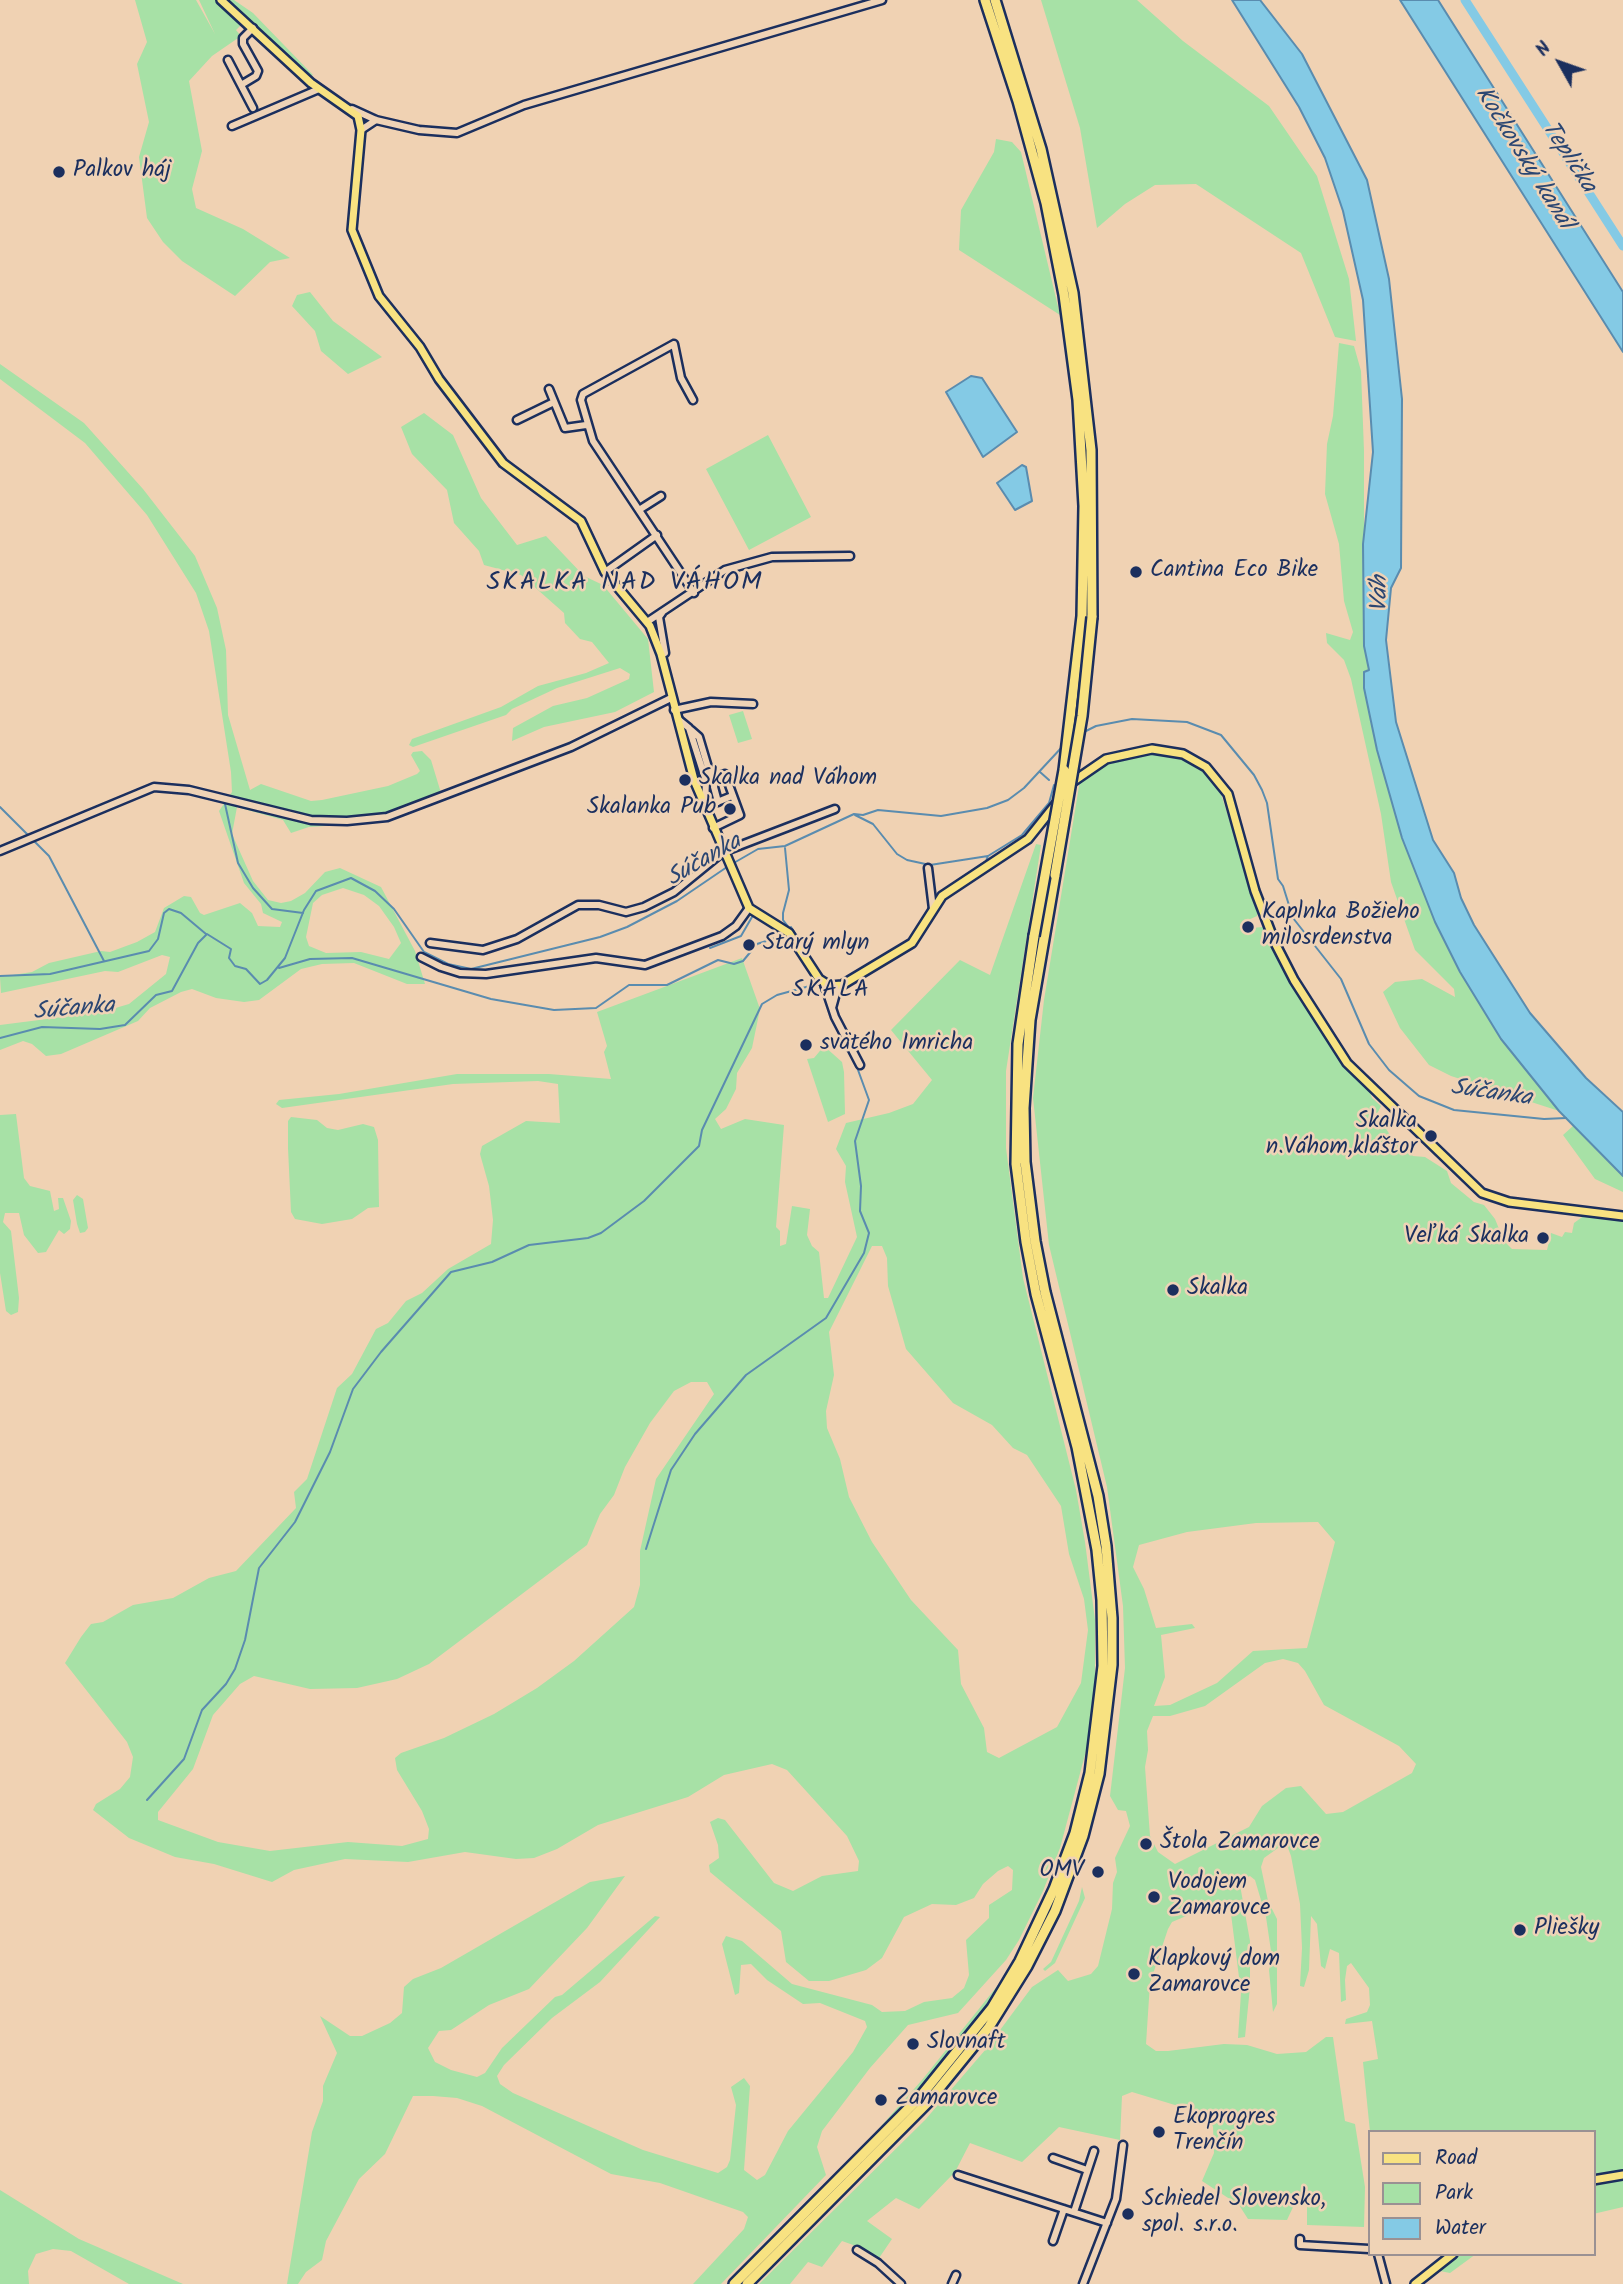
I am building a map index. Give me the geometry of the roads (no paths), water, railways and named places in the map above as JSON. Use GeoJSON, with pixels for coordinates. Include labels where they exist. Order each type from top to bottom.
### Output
{"type":"FeatureCollection","features":[{"type":"Feature","properties":{"kind":"highway"},"geometry":{"type":"LineString","coordinates":[[734,2284],[920,2097],[992,2008],[1046,1909],[1064,1864],[1087,1786],[1095,1744],[1103,1666],[1100,1575],[1088,1498],[1026,1242],[1016,1164],[1015,1081],[1026,986],[1087,617],[1082,453],[1064,295],[1032,151],[985,0]]}},
{"type":"Feature","properties":{"kind":"highway"},"geometry":{"type":"LineString","coordinates":[[747,2284],[903,2128],[949,2078],[989,2027],[1027,1966],[1055,1911],[1083,1836],[1094,1797],[1111,1693],[1110,1585],[1098,1496],[1035,1241],[1025,1161],[1025,1071],[1033,998],[1079,743],[1087,617],[1091,450],[1073,293],[1041,149],[995,0]]}},
{"type":"Feature","properties":{"kind":"main road"},"geometry":{"type":"LineString","coordinates":[[220,0],[319,89],[352,109],[359,119],[361,131],[352,230],[379,296],[420,347],[439,379],[503,463],[581,521],[605,572],[647,622],[661,654],[694,780],[749,908],[789,933],[824,984],[838,986],[912,943],[933,909],[953,887],[1034,834],[1070,783],[1090,767],[1106,759],[1143,750],[1184,754],[1206,767],[1224,787],[1255,891],[1275,943],[1336,1048],[1355,1072],[1482,1193],[1509,1202],[1623,1216]]}},
{"type":"Feature","properties":{"kind":"main road"},"geometry":{"type":"LineString","coordinates":[[1595,2180],[1623,2175]]}},
{"type":"Feature","properties":{"kind":"main road"},"geometry":{"type":"LineString","coordinates":[[1415,2284],[1450,2256]]}},
{"type":"Feature","properties":{"kind":"street"},"geometry":{"type":"LineString","coordinates":[[352,109],[376,120],[419,130],[457,133],[524,105],[882,0]]}},
{"type":"Feature","properties":{"kind":"street"},"geometry":{"type":"LineString","coordinates":[[241,85],[256,76],[258,71],[243,44],[243,38],[253,27]]}},
{"type":"Feature","properties":{"kind":"street"},"geometry":{"type":"LineString","coordinates":[[228,60],[253,108]]}},
{"type":"Feature","properties":{"kind":"street"},"geometry":{"type":"LineString","coordinates":[[232,126],[319,89]]}},
{"type":"Feature","properties":{"kind":"street"},"geometry":{"type":"LineString","coordinates":[[361,131],[376,120]]}},
{"type":"Feature","properties":{"kind":"street"},"geometry":{"type":"LineString","coordinates":[[693,400],[681,378],[674,344],[583,394],[581,400],[586,425],[593,441],[694,593]]}},
{"type":"Feature","properties":{"kind":"street"},"geometry":{"type":"LineString","coordinates":[[548,389],[565,428],[586,425]]}},
{"type":"Feature","properties":{"kind":"street"},"geometry":{"type":"LineString","coordinates":[[517,420],[554,402]]}},
{"type":"Feature","properties":{"kind":"street"},"geometry":{"type":"LineString","coordinates":[[639,509],[661,496]]}},
{"type":"Feature","properties":{"kind":"street"},"geometry":{"type":"LineString","coordinates":[[605,572],[657,535]]}},
{"type":"Feature","properties":{"kind":"street"},"geometry":{"type":"LineString","coordinates":[[647,622],[725,570],[772,557],[850,556]]}},
{"type":"Feature","properties":{"kind":"street"},"geometry":{"type":"LineString","coordinates":[[661,654],[665,653],[659,617],[663,612]]}},
{"type":"Feature","properties":{"kind":"street"},"geometry":{"type":"LineString","coordinates":[[0,851],[154,787],[189,790],[311,820],[347,821],[387,817],[571,747],[671,698]]}},
{"type":"Feature","properties":{"kind":"street"},"geometry":{"type":"LineString","coordinates":[[732,796],[704,807],[706,781],[710,774],[703,749],[699,737],[675,713],[711,702],[753,704]]}},
{"type":"Feature","properties":{"kind":"street"},"geometry":{"type":"LineString","coordinates":[[713,828],[740,815],[725,774],[716,777],[714,787],[718,802]]}},
{"type":"Feature","properties":{"kind":"street"},"geometry":{"type":"LineString","coordinates":[[694,780],[706,781]]}},
{"type":"Feature","properties":{"kind":"street"},"geometry":{"type":"LineString","coordinates":[[430,943],[483,950],[517,939],[579,905],[599,905],[626,912],[644,907],[674,892],[723,852],[835,809]]}},
{"type":"Feature","properties":{"kind":"street"},"geometry":{"type":"LineString","coordinates":[[928,868],[933,909]]}},
{"type":"Feature","properties":{"kind":"street"},"geometry":{"type":"LineString","coordinates":[[421,957],[441,967],[486,974],[596,958],[645,965],[722,936],[736,926],[749,908]]}},
{"type":"Feature","properties":{"kind":"street"},"geometry":{"type":"LineString","coordinates":[[824,984],[832,1008],[860,1065]]}},
{"type":"Feature","properties":{"kind":"street"},"geometry":{"type":"LineString","coordinates":[[832,1008],[838,986]]}},
{"type":"Feature","properties":{"kind":"street"},"geometry":{"type":"LineString","coordinates":[[1083,2284],[1119,2184],[1123,2145]]}},
{"type":"Feature","properties":{"kind":"street"},"geometry":{"type":"LineString","coordinates":[[1074,2212],[1094,2151]]}},
{"type":"Feature","properties":{"kind":"street"},"geometry":{"type":"LineString","coordinates":[[1054,2158],[1087,2170]]}},
{"type":"Feature","properties":{"kind":"street"},"geometry":{"type":"LineString","coordinates":[[958,2175],[1107,2223]]}},
{"type":"Feature","properties":{"kind":"street"},"geometry":{"type":"LineString","coordinates":[[1053,2241],[1064,2209]]}},
{"type":"Feature","properties":{"kind":"street"},"geometry":{"type":"LineString","coordinates":[[1300,2239],[1300,2245],[1368,2249]]}},
{"type":"Feature","properties":{"kind":"street"},"geometry":{"type":"LineString","coordinates":[[857,2250],[878,2263],[901,2284]]}},
{"type":"Feature","properties":{"kind":"street"},"geometry":{"type":"LineString","coordinates":[[1379,2256],[1386,2284]]}},
{"type":"Feature","properties":{"kind":"street"},"geometry":{"type":"LineString","coordinates":[[951,2284],[956,2275]]}},
{"type":"Feature","properties":{"kind":"water","name":"Váh"},"geometry":{"type":"Polygon","coordinates":[[[1232,0],[1260,0],[1302,54],[1367,180],[1389,279],[1402,399],[1401,568],[1391,588],[1386,640],[1396,722],[1433,840],[1454,873],[1461,898],[1474,925],[1530,1013],[1586,1078],[1623,1112],[1623,1176],[1559,1111],[1501,1039],[1460,972],[1435,922],[1402,838],[1377,750],[1364,688],[1364,672],[1369,670],[1364,646],[1363,544],[1373,452],[1363,300],[1343,211],[1325,158],[1299,107],[1232,0]]]}},
{"type":"Feature","properties":{"kind":"water","name":"Kočkovský kanál"},"geometry":{"type":"Polygon","coordinates":[[[1400,0],[1438,0],[1623,292],[1623,352],[1400,0]]]}},
{"type":"Feature","properties":{"kind":"water"},"geometry":{"type":"Polygon","coordinates":[[[971,376],[982,378],[1017,432],[983,457],[946,392],[971,376]]]}},
{"type":"Feature","properties":{"kind":"water"},"geometry":{"type":"Polygon","coordinates":[[[1022,465],[1026,467],[1032,501],[1015,510],[997,483],[1022,465]]]}},
{"type":"Feature","properties":{"kind":"waterway","name":"Teplička"},"geometry":{"type":"LineString","coordinates":[[1465,0],[1623,246]]}},
{"type":"Feature","properties":{"kind":"waterway","name":"Súčanka"},"geometry":{"type":"LineString","coordinates":[[1082,733],[1096,726],[1132,719],[1187,722],[1221,735],[1254,775],[1262,790],[1267,803],[1278,879],[1283,886],[1293,918],[1341,979],[1369,1044],[1389,1070],[1419,1096],[1454,1110],[1544,1119],[1566,1118]]}},
{"type":"Feature","properties":{"kind":"waterway","name":"Súčanka"},"geometry":{"type":"LineString","coordinates":[[732,864],[758,849],[785,846],[854,814],[863,815],[878,810],[941,816],[987,808],[1008,800],[1024,788],[1063,746]]}},
{"type":"Feature","properties":{"kind":"waterway"},"geometry":{"type":"LineString","coordinates":[[1040,772],[1049,780]]}},
{"type":"Feature","properties":{"kind":"waterway"},"geometry":{"type":"LineString","coordinates":[[855,815],[873,824],[897,854],[907,860],[930,865],[988,856],[1022,835],[1049,803],[1054,785]]}},
{"type":"Feature","properties":{"kind":"waterway"},"geometry":{"type":"LineString","coordinates":[[225,804],[238,863],[253,888],[272,909],[303,913]]}},
{"type":"Feature","properties":{"kind":"waterway"},"geometry":{"type":"LineString","coordinates":[[0,807],[29,836]]}},
{"type":"Feature","properties":{"kind":"waterway"},"geometry":{"type":"LineString","coordinates":[[33,840],[49,856],[104,961]]}},
{"type":"Feature","properties":{"kind":"waterway"},"geometry":{"type":"LineString","coordinates":[[785,848],[789,890],[783,920],[790,929]]}},
{"type":"Feature","properties":{"kind":"waterway"},"geometry":{"type":"LineString","coordinates":[[951,885],[986,861],[988,856]]}},
{"type":"Feature","properties":{"kind":"waterway","name":"Súčanka"},"geometry":{"type":"LineString","coordinates":[[0,1038],[42,1027],[100,1029],[125,1025],[156,995],[172,991],[198,943],[207,934],[231,949],[229,958],[235,966],[246,969],[260,984],[267,980],[285,958],[304,910],[316,891],[351,878],[375,891],[394,909],[424,952],[448,964],[471,969],[600,937],[627,927],[677,901],[727,867]]}},
{"type":"Feature","properties":{"kind":"waterway"},"geometry":{"type":"LineString","coordinates":[[0,976],[50,974],[149,951],[158,939],[164,913],[169,909],[181,913],[206,934]]}},
{"type":"Feature","properties":{"kind":"waterway"},"geometry":{"type":"LineString","coordinates":[[710,948],[741,936],[752,917]]}},
{"type":"Feature","properties":{"kind":"waterway"},"geometry":{"type":"LineString","coordinates":[[791,927],[817,970]]}},
{"type":"Feature","properties":{"kind":"waterway"},"geometry":{"type":"LineString","coordinates":[[279,968],[310,959],[352,958],[491,999],[554,1010],[596,1008],[629,985],[667,985],[718,960],[734,964],[743,961],[757,944],[785,935]]}},
{"type":"Feature","properties":{"kind":"waterway"},"geometry":{"type":"LineString","coordinates":[[147,1800],[184,1759],[202,1710],[226,1684],[235,1669],[245,1640],[259,1568],[295,1522],[330,1452],[353,1389],[381,1352],[451,1272],[492,1262],[529,1245],[588,1238],[601,1233],[644,1201],[699,1146],[702,1130],[762,1004],[777,995],[817,984]]}},
{"type":"Feature","properties":{"kind":"waterway"},"geometry":{"type":"LineString","coordinates":[[820,987],[827,1005]]}},
{"type":"Feature","properties":{"kind":"waterway"},"geometry":{"type":"LineString","coordinates":[[830,1014],[856,1065]]}},
{"type":"Feature","properties":{"kind":"waterway"},"geometry":{"type":"LineString","coordinates":[[646,1549],[671,1470],[695,1434],[746,1375],[826,1318],[864,1253],[869,1233],[860,1211],[861,1186],[855,1141],[869,1100],[858,1070]]}},
{"type":"Feature","properties":{"kind":"place","name":"Palkov háj"},"geometry":{"type":"Point","coordinates":[59,172]}},
{"type":"Feature","properties":{"kind":"place","name":"Cantina Eco Bike"},"geometry":{"type":"Point","coordinates":[1136,572]}},
{"type":"Feature","properties":{"kind":"place","name":"Skalka nad Váhom"},"geometry":{"type":"Point","coordinates":[685,780]}},
{"type":"Feature","properties":{"kind":"place","name":"Skalanka Pub"},"geometry":{"type":"Point","coordinates":[730,809]}},
{"type":"Feature","properties":{"kind":"place","name":"Kaplnka Božieho milosrdenstva"},"geometry":{"type":"Point","coordinates":[1248,927]}},
{"type":"Feature","properties":{"kind":"place","name":"Starý mlyn"},"geometry":{"type":"Point","coordinates":[749,945]}},
{"type":"Feature","properties":{"kind":"place","name":"svätého Imricha"},"geometry":{"type":"Point","coordinates":[806,1045]}},
{"type":"Feature","properties":{"kind":"place","name":"Skalka n.Váhom,kláštor"},"geometry":{"type":"Point","coordinates":[1431,1136]}},
{"type":"Feature","properties":{"kind":"place","name":"Veľká Skalka"},"geometry":{"type":"Point","coordinates":[1543,1238]}},
{"type":"Feature","properties":{"kind":"place","name":"Skalka"},"geometry":{"type":"Point","coordinates":[1173,1290]}},
{"type":"Feature","properties":{"kind":"place","name":"Štola Zamarovce"},"geometry":{"type":"Point","coordinates":[1146,1844]}},
{"type":"Feature","properties":{"kind":"place","name":"OMV"},"geometry":{"type":"Point","coordinates":[1098,1872]}},
{"type":"Feature","properties":{"kind":"place","name":"Vodojem Zamarovce"},"geometry":{"type":"Point","coordinates":[1154,1897]}},
{"type":"Feature","properties":{"kind":"place","name":"Pliešky"},"geometry":{"type":"Point","coordinates":[1520,1930]}},
{"type":"Feature","properties":{"kind":"place","name":"Klapkový dom Zamarovce"},"geometry":{"type":"Point","coordinates":[1134,1974]}},
{"type":"Feature","properties":{"kind":"place","name":"Slovnaft"},"geometry":{"type":"Point","coordinates":[913,2044]}},
{"type":"Feature","properties":{"kind":"place","name":"Zamarovce"},"geometry":{"type":"Point","coordinates":[881,2100]}},
{"type":"Feature","properties":{"kind":"place","name":"Ekoprogres Trenčín"},"geometry":{"type":"Point","coordinates":[1159,2132]}},
{"type":"Feature","properties":{"kind":"place","name":"Schiedel Slovensko, spol. s.r.o."},"geometry":{"type":"Point","coordinates":[1128,2214]}},
{"type":"Feature","properties":{"kind":"district","name":"SKALKA NAD VÁHOM"},"geometry":{"type":"Point","coordinates":[625,585]}},
{"type":"Feature","properties":{"kind":"district","name":"SKALA"},"geometry":{"type":"Point","coordinates":[831,992]}}]}
